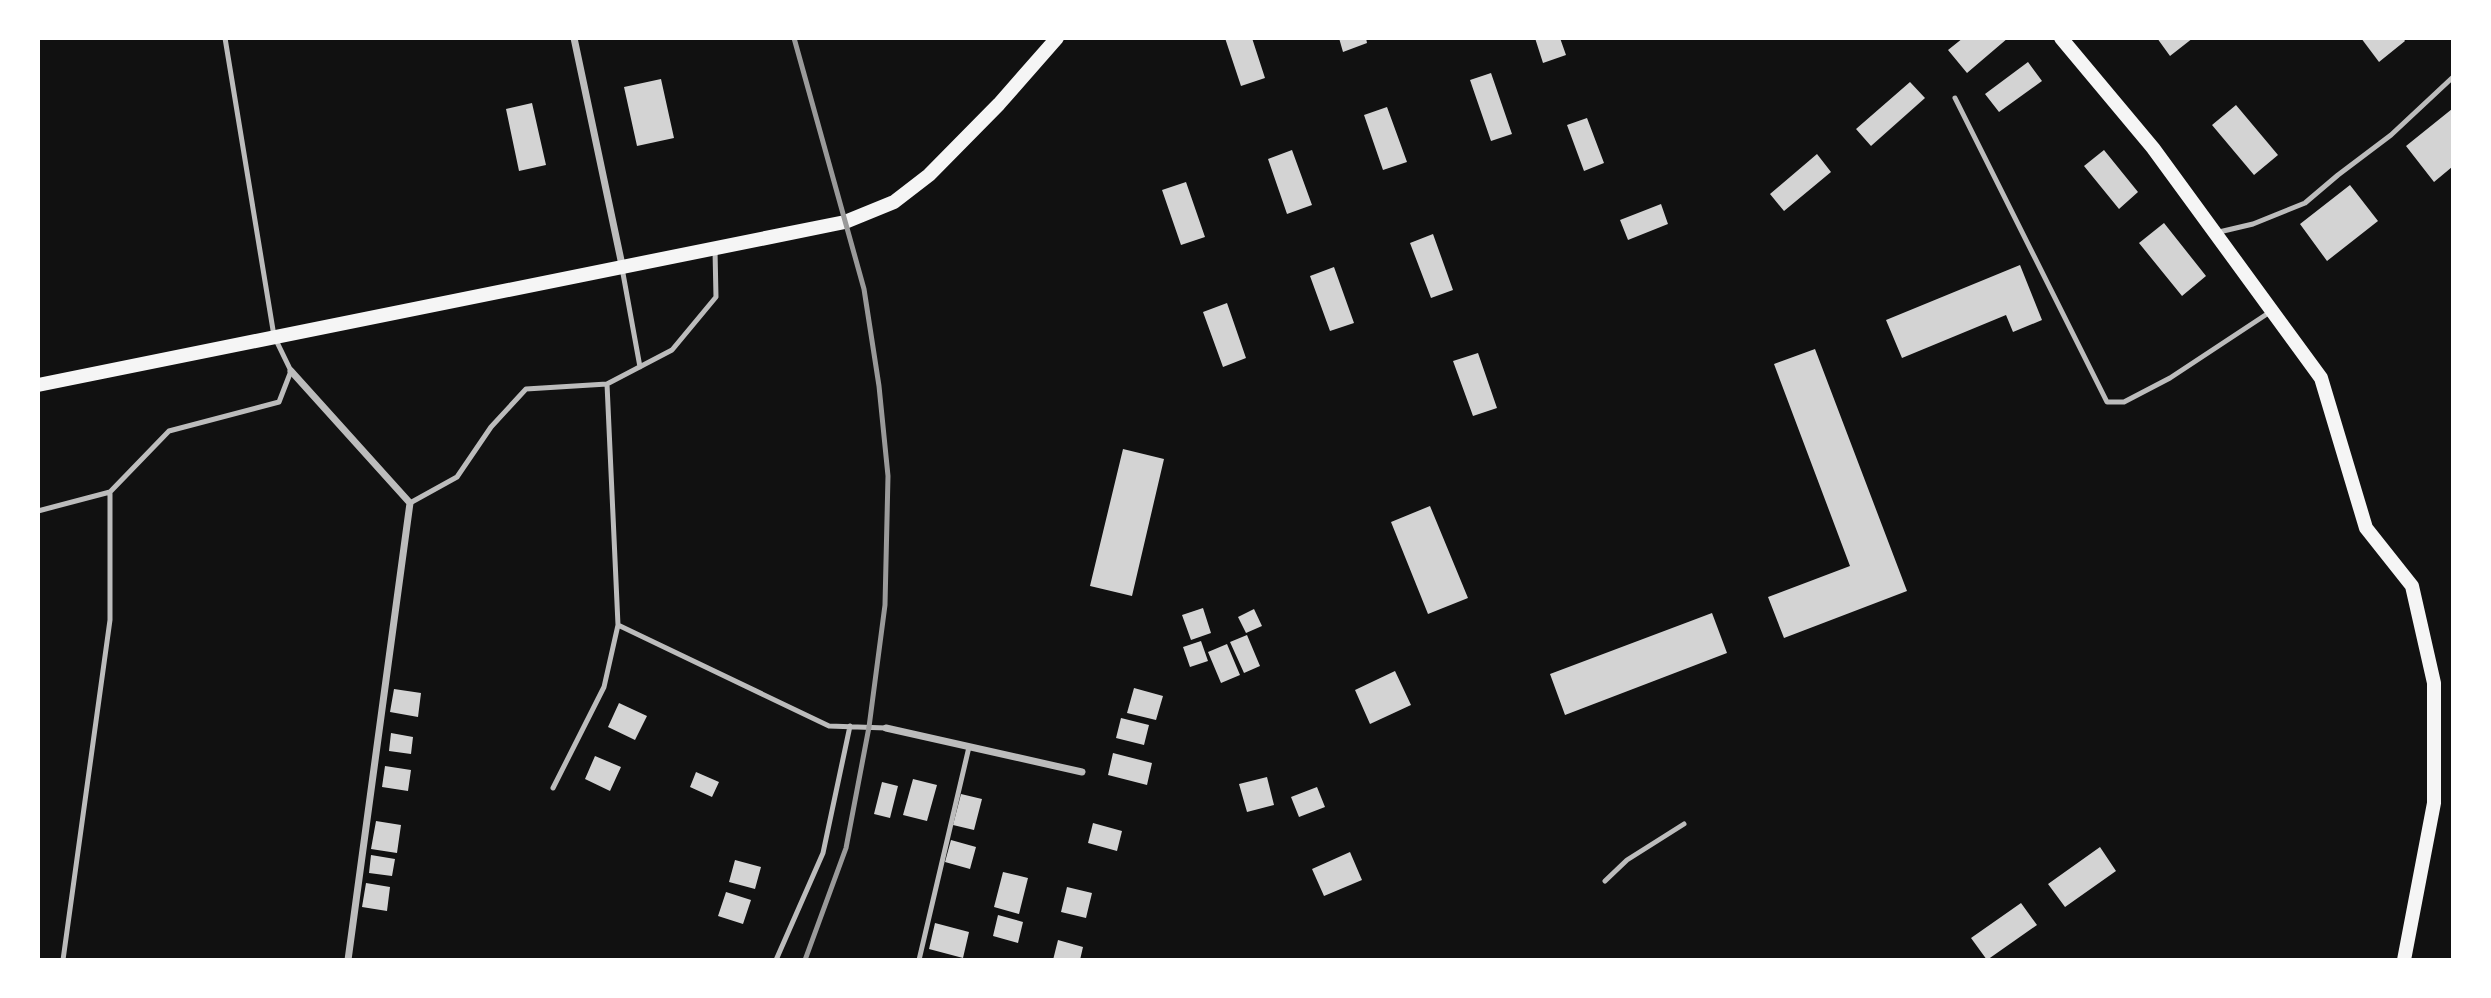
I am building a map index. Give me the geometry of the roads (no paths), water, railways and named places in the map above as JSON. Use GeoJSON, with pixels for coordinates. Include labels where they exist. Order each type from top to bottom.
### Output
{"type":"FeatureCollection","features":[{"type":"Feature","properties":{"kind":"main road"},"geometry":{"type":"LineString","coordinates":[[38,385],[845,222],[894,202],[929,174],[973,131],[1057,38]]}},
{"type":"Feature","properties":{"kind":"main road"},"geometry":{"type":"LineString","coordinates":[[2061,38],[2153,148],[2321,377],[2366,528],[2412,586],[2434,683],[2434,803],[2404,960]]}},
{"type":"Feature","properties":{"kind":"street"},"geometry":{"type":"LineString","coordinates":[[574,38],[622,265]]}},
{"type":"Feature","properties":{"kind":"street"},"geometry":{"type":"LineString","coordinates":[[291,371],[410,503],[348,960]]}},
{"type":"Feature","properties":{"kind":"street"},"geometry":{"type":"LineString","coordinates":[[886,728],[1082,772]]}},
{"type":"Feature","properties":{"kind":"lane"},"geometry":{"type":"LineString","coordinates":[[38,511],[110,492],[169,431],[279,402],[291,371],[274,336],[225,38]]}},
{"type":"Feature","properties":{"kind":"lane"},"geometry":{"type":"LineString","coordinates":[[2216,233],[2253,224],[2305,203],[2391,135],[2452,78]]}},
{"type":"Feature","properties":{"kind":"lane"},"geometry":{"type":"LineString","coordinates":[[1955,98],[2107,402],[2124,402],[2170,378],[2272,311]]}},
{"type":"Feature","properties":{"kind":"lane"},"geometry":{"type":"LineString","coordinates":[[410,503],[457,477],[491,427],[526,389],[607,384],[672,349],[716,297],[715,247]]}},
{"type":"Feature","properties":{"kind":"lane"},"geometry":{"type":"LineString","coordinates":[[622,265],[640,367]]}},
{"type":"Feature","properties":{"kind":"lane"},"geometry":{"type":"LineString","coordinates":[[553,788],[604,687],[618,625],[607,384]]}},
{"type":"Feature","properties":{"kind":"lane"},"geometry":{"type":"LineString","coordinates":[[63,960],[110,620],[110,492]]}},
{"type":"Feature","properties":{"kind":"lane"},"geometry":{"type":"LineString","coordinates":[[618,625],[829,726],[886,728]]}},
{"type":"Feature","properties":{"kind":"lane"},"geometry":{"type":"LineString","coordinates":[[776,960],[823,853],[850,726]]}},
{"type":"Feature","properties":{"kind":"lane"},"geometry":{"type":"LineString","coordinates":[[919,960],[969,747]]}},
{"type":"Feature","properties":{"kind":"lane"},"geometry":{"type":"LineString","coordinates":[[1605,881],[1628,860],[1684,824]]}},
{"type":"Feature","properties":{"kind":"railway"},"geometry":{"type":"LineString","coordinates":[[794,38],[864,289],[879,386],[888,476],[885,605],[869,727],[846,848],[805,960]]}}]}
